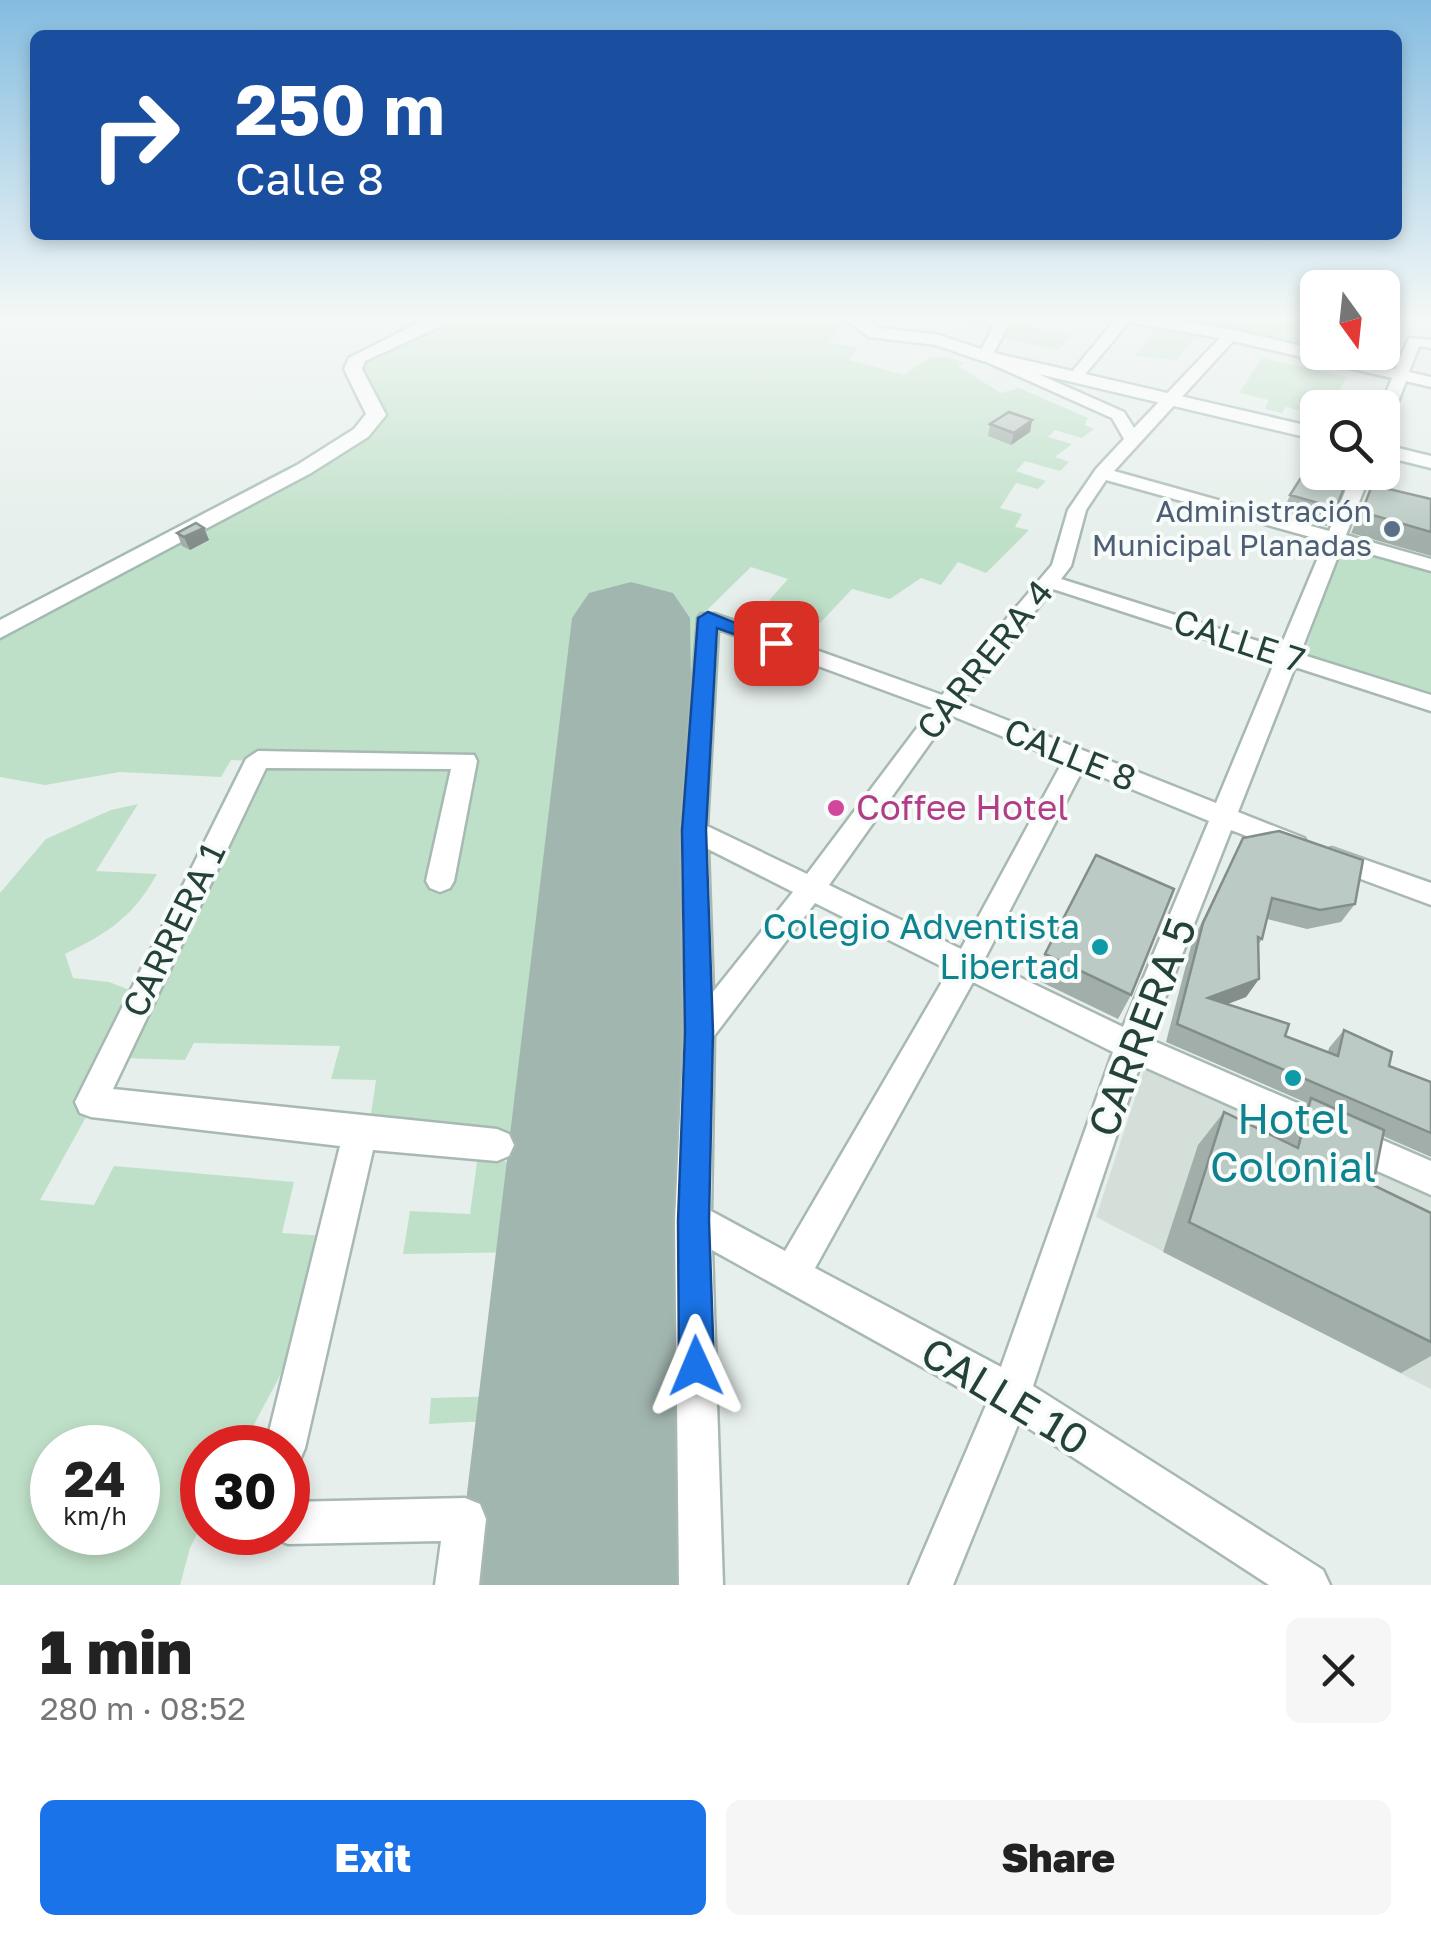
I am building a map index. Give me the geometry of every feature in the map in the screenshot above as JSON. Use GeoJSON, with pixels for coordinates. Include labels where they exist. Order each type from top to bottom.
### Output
{"type":"FeatureCollection","features":[{"type":"Feature","properties":{"kind":"main road"},"geometry":{"type":"LineString","coordinates":[[0,630],[304,469],[361,434],[376,415],[375,404],[362,391]]}},
{"type":"Feature","properties":{"kind":"main road"},"geometry":{"type":"LineString","coordinates":[[1140,391],[1300,430]]}},
{"type":"Feature","properties":{"kind":"main road"},"geometry":{"type":"LineString","coordinates":[[1400,454],[1431,462]]}},
{"type":"Feature","properties":{"kind":"street"},"geometry":{"type":"LineString","coordinates":[[1064,391],[1118,415],[1134,441]]}},
{"type":"Feature","properties":{"kind":"street","name":"CARRERA 4"},"geometry":{"type":"LineString","coordinates":[[699,1032],[946,705],[1054,574],[1077,510],[1102,473],[1177,391]]}},
{"type":"Feature","properties":{"kind":"street"},"geometry":{"type":"LineString","coordinates":[[1102,473],[1431,565]]}},
{"type":"Feature","properties":{"kind":"street","name":"CARRERA 5"},"geometry":{"type":"LineString","coordinates":[[931,1585],[1010,1394],[1131,1046],[1355,490]]}},
{"type":"Feature","properties":{"kind":"street","name":"CALLE 7"},"geometry":{"type":"LineString","coordinates":[[1054,574],[1086,592],[1431,703]]}},
{"type":"Feature","properties":{"kind":"street","name":"CALLE 8"},"geometry":{"type":"LineString","coordinates":[[694,830],[708,618],[946,705],[1223,819],[1431,894]]}},
{"type":"Feature","properties":{"kind":"street"},"geometry":{"type":"LineString","coordinates":[[792,1274],[967,965],[1078,758]]}},
{"type":"Feature","properties":{"kind":"street","name":"CARRERA 1"},"geometry":{"type":"LineString","coordinates":[[360,1134],[91,1102],[258,759],[466,761],[440,881]]}},
{"type":"Feature","properties":{"kind":"street"},"geometry":{"type":"LineString","coordinates":[[700,1585],[694,1221],[699,1032],[694,830],[1131,1046],[1431,1178]]}},
{"type":"Feature","properties":{"kind":"street"},"geometry":{"type":"LineString","coordinates":[[290,1425],[360,1134],[497,1144]]}},
{"type":"Feature","properties":{"kind":"street","name":"CALLE 10"},"geometry":{"type":"LineString","coordinates":[[694,1221],[1010,1394],[1267,1573],[1308,1585]]}},
{"type":"Feature","properties":{"kind":"street"},"geometry":{"type":"LineString","coordinates":[[310,1523],[465,1519],[457,1585]]}},
{"type":"Feature","properties":{"kind":"shaded area"},"geometry":{"type":"Polygon","coordinates":[[[1146,1064],[1431,1193],[1431,1389],[1096,1217],[1146,1064]]]}},
{"type":"Feature","properties":{"kind":"green space"},"geometry":{"type":"Polygon","coordinates":[[[373,391],[1026,391],[1088,418],[1085,425],[1094,429],[1082,438],[1055,430],[1048,437],[1072,444],[1055,457],[1069,462],[1060,471],[1025,461],[1016,471],[1046,481],[1038,489],[1016,483],[1000,508],[1022,514],[1015,527],[1029,530],[986,573],[958,562],[941,585],[921,578],[890,599],[852,589],[820,623],[766,604],[788,579],[751,567],[705,612],[685,829],[693,1585],[471,1585],[488,1421],[429,1424],[431,1398],[506,1396],[522,1252],[403,1254],[410,1211],[470,1214],[478,1155],[515,1164],[521,1134],[370,1121],[376,1080],[331,1079],[340,1046],[194,1043],[185,1060],[122,1058],[254,761],[231,760],[221,777],[120,772],[45,785],[0,777],[0,639],[368,437],[377,417],[373,391]]]}},
{"type":"Feature","properties":{"kind":"green space"},"geometry":{"type":"Polygon","coordinates":[[[1300,391],[1300,411],[1286,407],[1282,413],[1265,409],[1269,400],[1239,393],[1300,391]]]}},
{"type":"Feature","properties":{"kind":"green space"},"geometry":{"type":"Polygon","coordinates":[[[1342,545],[1431,570],[1431,697],[1303,656],[1342,545]]]}},
{"type":"Feature","properties":{"kind":"green space"},"geometry":{"type":"Polygon","coordinates":[[[138,804],[96,871],[157,874],[139,902],[118,922],[65,954],[73,978],[109,982],[132,991],[86,1117],[40,1200],[94,1205],[114,1166],[294,1182],[282,1233],[324,1236],[293,1351],[254,1425],[180,1425],[180,1555],[188,1555],[180,1585],[0,1585],[0,893],[46,839],[111,810],[138,804]]]}},
{"type":"Feature","properties":{"kind":"building"},"geometry":{"type":"Polygon","coordinates":[[[1009,412],[1032,420],[1014,433],[990,424],[1009,412]]]}},
{"type":"Feature","properties":{"kind":"building"},"geometry":{"type":"Polygon","coordinates":[[[1300,479],[1300,490],[1343,490],[1336,508],[1290,495],[1300,479]]]}},
{"type":"Feature","properties":{"kind":"building"},"geometry":{"type":"Polygon","coordinates":[[[1370,490],[1393,490],[1431,499],[1431,532],[1362,512],[1370,490]]]}},
{"type":"Feature","properties":{"kind":"building"},"geometry":{"type":"Polygon","coordinates":[[[196,523],[204,528],[184,537],[177,533],[196,523]]]}},
{"type":"Feature","properties":{"kind":"building"},"geometry":{"type":"Polygon","coordinates":[[[1279,831],[1363,860],[1355,904],[1320,910],[1272,898],[1262,939],[1258,937],[1259,979],[1208,998],[1289,1024],[1285,1036],[1338,1056],[1344,1030],[1392,1052],[1389,1066],[1431,1082],[1431,1133],[1177,1024],[1203,923],[1243,838],[1279,831]]]}},
{"type":"Feature","properties":{"kind":"building","name":"Colegio Adventista Libertad"},"geometry":{"type":"Polygon","coordinates":[[[1096,855],[1174,889],[1131,995],[1045,954],[1096,855]]]}},
{"type":"Feature","properties":{"kind":"building"},"geometry":{"type":"Polygon","coordinates":[[[1311,1098],[1384,1130],[1373,1185],[1431,1213],[1431,1342],[1189,1222],[1224,1112],[1298,1148],[1311,1098]]]}},
{"type":"Feature","properties":{"kind":"runway"},"geometry":{"type":"LineString","coordinates":[[581,1585],[631,618]]}},
{"type":"Feature","properties":{"kind":"place","name":"Administración Municipal Planadas"},"geometry":{"type":"Point","coordinates":[1392,529]}},
{"type":"Feature","properties":{"kind":"place","name":"Coffee Hotel"},"geometry":{"type":"Point","coordinates":[836,808]}},
{"type":"Feature","properties":{"kind":"place","name":"Colegio Adventista Libertad"},"geometry":{"type":"Point","coordinates":[1100,947]}},
{"type":"Feature","properties":{"kind":"place","name":"Hotel Colonial"},"geometry":{"type":"Point","coordinates":[1293,1078]}},
{"type":"Feature","properties":{"kind":"route"},"geometry":{"type":"LineString","coordinates":[[696,1366],[694,1221],[699,1032],[694,830],[708,618],[776,643]]}}]}
